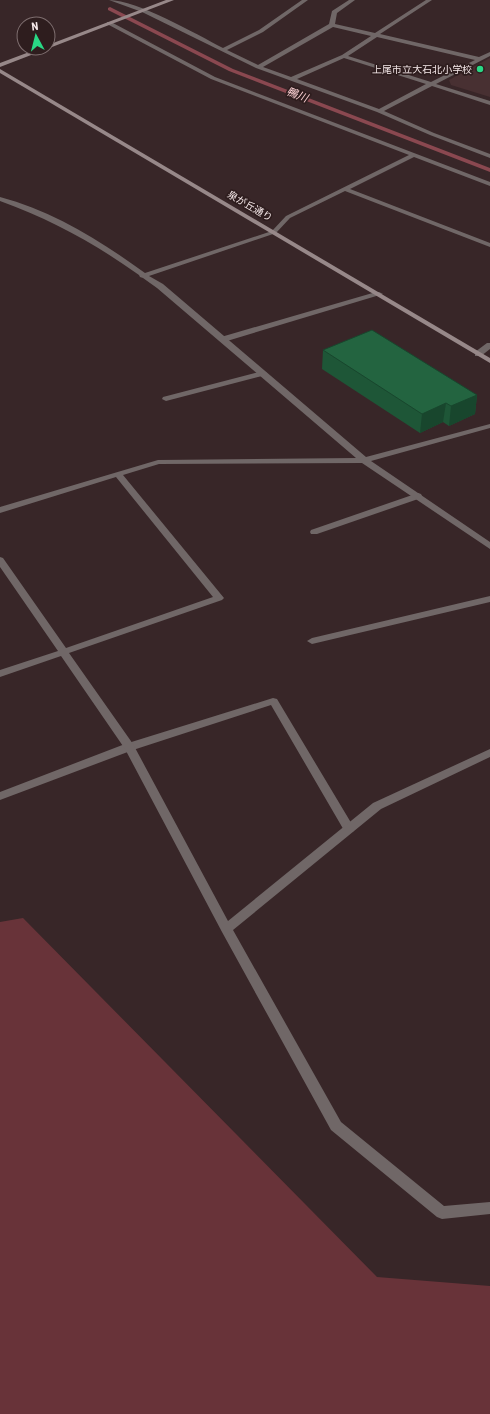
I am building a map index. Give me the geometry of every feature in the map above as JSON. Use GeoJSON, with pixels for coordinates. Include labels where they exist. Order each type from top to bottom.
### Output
{"type":"FeatureCollection","features":[{"type":"Feature","properties":{"kind":"street"},"geometry":{"type":"LineString","coordinates":[[112,0],[144,11],[222,50],[258,66],[379,111],[432,134],[490,156]]}},
{"type":"Feature","properties":{"kind":"street"},"geometry":{"type":"LineString","coordinates":[[56,44],[171,0]]}},
{"type":"Feature","properties":{"kind":"street"},"geometry":{"type":"LineString","coordinates":[[222,50],[261,31],[305,0]]}},
{"type":"Feature","properties":{"kind":"street"},"geometry":{"type":"LineString","coordinates":[[332,26],[334,12],[352,0]]}},
{"type":"Feature","properties":{"kind":"street"},"geometry":{"type":"LineString","coordinates":[[292,79],[344,56],[429,0]]}},
{"type":"Feature","properties":{"kind":"street"},"geometry":{"type":"LineString","coordinates":[[109,24],[213,78],[490,184]]}},
{"type":"Feature","properties":{"kind":"street"},"geometry":{"type":"LineString","coordinates":[[258,66],[332,26],[480,59]]}},
{"type":"Feature","properties":{"kind":"street"},"geometry":{"type":"LineString","coordinates":[[379,111],[490,54]]}},
{"type":"Feature","properties":{"kind":"street"},"geometry":{"type":"LineString","coordinates":[[0,65],[24,56]]}},
{"type":"Feature","properties":{"kind":"street"},"geometry":{"type":"LineString","coordinates":[[344,56],[490,104]]}},
{"type":"Feature","properties":{"kind":"street","name":"泉が丘通り"},"geometry":{"type":"LineString","coordinates":[[0,71],[490,360]]}},
{"type":"Feature","properties":{"kind":"street"},"geometry":{"type":"LineString","coordinates":[[142,276],[274,232],[288,217],[414,155]]}},
{"type":"Feature","properties":{"kind":"street"},"geometry":{"type":"LineString","coordinates":[[345,189],[490,245]]}},
{"type":"Feature","properties":{"kind":"street"},"geometry":{"type":"LineString","coordinates":[[0,199],[29,209],[103,247],[142,276],[160,286],[224,339],[364,460],[490,546]]}},
{"type":"Feature","properties":{"kind":"street"},"geometry":{"type":"LineString","coordinates":[[224,339],[379,294]]}},
{"type":"Feature","properties":{"kind":"street"},"geometry":{"type":"LineString","coordinates":[[478,354],[490,345]]}},
{"type":"Feature","properties":{"kind":"street"},"geometry":{"type":"LineString","coordinates":[[166,399],[263,373]]}},
{"type":"Feature","properties":{"kind":"street"},"geometry":{"type":"LineString","coordinates":[[0,510],[158,462],[364,460],[490,426]]}},
{"type":"Feature","properties":{"kind":"street"},"geometry":{"type":"LineString","coordinates":[[0,674],[219,598],[118,474]]}},
{"type":"Feature","properties":{"kind":"street"},"geometry":{"type":"LineString","coordinates":[[314,532],[418,496]]}},
{"type":"Feature","properties":{"kind":"street"},"geometry":{"type":"LineString","coordinates":[[0,560],[129,747],[226,929],[336,1126],[442,1213],[490,1208]]}},
{"type":"Feature","properties":{"kind":"street"},"geometry":{"type":"LineString","coordinates":[[312,642],[490,599]]}},
{"type":"Feature","properties":{"kind":"street"},"geometry":{"type":"LineString","coordinates":[[0,796],[129,747],[273,701],[349,829]]}},
{"type":"Feature","properties":{"kind":"street"},"geometry":{"type":"LineString","coordinates":[[226,929],[377,806],[490,753]]}},
{"type":"Feature","properties":{"kind":"shaded area","name":"上尾市立大石北小学校"},"geometry":{"type":"Polygon","coordinates":[[[490,58],[490,97],[451,85],[449,80],[490,58]]]}},
{"type":"Feature","properties":{"kind":"shaded area"},"geometry":{"type":"Polygon","coordinates":[[[23,918],[377,1277],[490,1286],[490,1414],[0,1414],[0,922],[23,918]]]}},
{"type":"Feature","properties":{"kind":"building"},"geometry":{"type":"Polygon","coordinates":[[[372,330],[477,395],[451,406],[446,403],[422,414],[323,350],[372,330]]]}},
{"type":"Feature","properties":{"kind":"waterway","name":"鴨川"},"geometry":{"type":"LineString","coordinates":[[110,9],[231,70],[490,170]]}},
{"type":"Feature","properties":{"kind":"place","name":"上尾市立大石北小学校"},"geometry":{"type":"Point","coordinates":[480,69]}}]}
